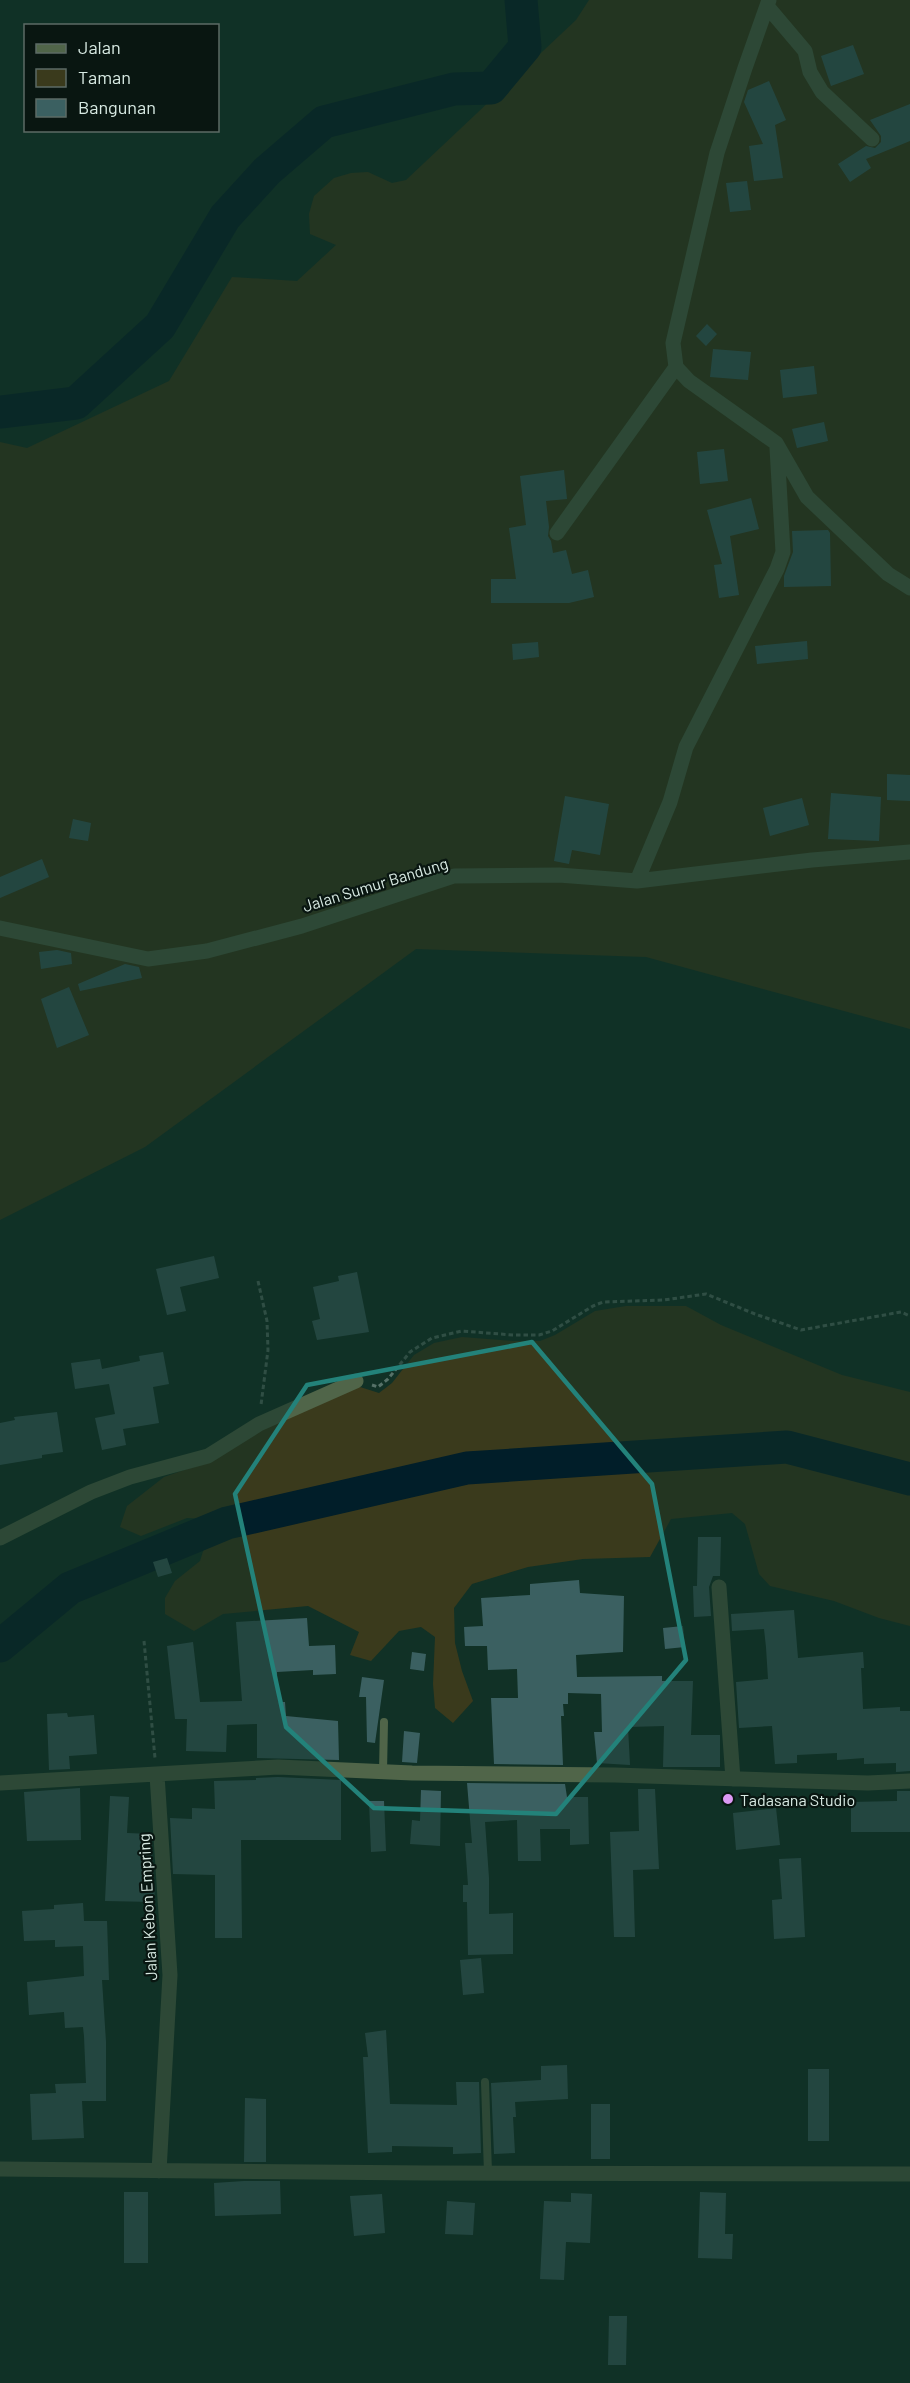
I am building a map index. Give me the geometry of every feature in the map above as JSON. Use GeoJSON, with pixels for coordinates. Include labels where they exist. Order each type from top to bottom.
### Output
{"type":"FeatureCollection","features":[{"type":"Feature","properties":{"kind":"street"},"geometry":{"type":"LineString","coordinates":[[768,3],[805,51],[815,83],[872,139]]}},
{"type":"Feature","properties":{"kind":"street"},"geometry":{"type":"LineString","coordinates":[[768,3],[717,153],[673,343],[676,367],[688,381],[776,443],[807,497],[888,574],[910,588]]}},
{"type":"Feature","properties":{"kind":"street"},"geometry":{"type":"LineString","coordinates":[[557,533],[676,367]]}},
{"type":"Feature","properties":{"kind":"street"},"geometry":{"type":"LineString","coordinates":[[637,881],[670,802],[686,747],[777,569],[783,552],[776,443]]}},
{"type":"Feature","properties":{"kind":"street","name":"Jalan Sumur Bandung"},"geometry":{"type":"LineString","coordinates":[[0,928],[148,960],[207,951],[302,926],[454,876],[559,875],[637,881],[812,860],[910,852]]}},
{"type":"Feature","properties":{"kind":"street"},"geometry":{"type":"LineString","coordinates":[[0,1538],[110,1484],[208,1456],[259,1424],[356,1381]]}},
{"type":"Feature","properties":{"kind":"street"},"geometry":{"type":"LineString","coordinates":[[719,1587],[733,1779]]}},
{"type":"Feature","properties":{"kind":"street"},"geometry":{"type":"LineString","coordinates":[[0,1783],[278,1767],[383,1772],[615,1775],[868,1783],[910,1781]]}},
{"type":"Feature","properties":{"kind":"street","name":"Jalan Kebon Empring"},"geometry":{"type":"LineString","coordinates":[[157,1775],[170,1975],[159,2171]]}},
{"type":"Feature","properties":{"kind":"street"},"geometry":{"type":"LineString","coordinates":[[0,2169],[488,2174],[910,2174]]}},
{"type":"Feature","properties":{"kind":"lane"},"geometry":{"type":"LineString","coordinates":[[383,1772],[384,1722]]}},
{"type":"Feature","properties":{"kind":"lane"},"geometry":{"type":"LineString","coordinates":[[485,2082],[488,2174]]}},
{"type":"Feature","properties":{"kind":"path"},"geometry":{"type":"LineString","coordinates":[[258,1281],[267,1321],[268,1350],[259,1424]]}},
{"type":"Feature","properties":{"kind":"path"},"geometry":{"type":"LineString","coordinates":[[356,1381],[378,1387],[388,1379],[410,1352],[432,1338],[462,1331],[539,1335],[603,1302],[664,1300],[706,1294],[801,1330],[901,1312],[910,1316]]}},
{"type":"Feature","properties":{"kind":"path"},"geometry":{"type":"LineString","coordinates":[[144,1641],[157,1775]]}},
{"type":"Feature","properties":{"kind":"highlighted area"},"geometry":{"type":"Polygon","coordinates":[[[532,1342],[652,1484],[686,1660],[556,1814],[374,1808],[286,1727],[235,1494],[307,1385],[532,1342]]]}},
{"type":"Feature","properties":{"kind":"green space"},"geometry":{"type":"Polygon","coordinates":[[[589,0],[910,0],[910,1029],[646,957],[416,949],[145,1147],[0,1220],[0,442],[27,448],[169,381],[232,277],[297,281],[336,245],[310,234],[309,214],[314,196],[334,178],[351,173],[368,172],[392,183],[406,180],[576,20],[589,0]]]}},
{"type":"Feature","properties":{"kind":"green space"},"geometry":{"type":"Polygon","coordinates":[[[626,1306],[686,1306],[721,1325],[842,1375],[910,1392],[910,1626],[879,1618],[834,1601],[770,1586],[759,1574],[745,1524],[732,1513],[671,1519],[650,1557],[583,1559],[528,1567],[472,1584],[454,1608],[455,1643],[473,1701],[453,1723],[435,1708],[433,1684],[435,1637],[421,1627],[399,1631],[371,1661],[350,1655],[359,1632],[308,1606],[223,1614],[194,1631],[165,1614],[165,1598],[175,1581],[200,1561],[206,1542],[206,1519],[187,1518],[141,1536],[120,1527],[127,1506],[164,1477],[210,1461],[262,1429],[357,1386],[379,1393],[392,1383],[414,1355],[434,1343],[462,1337],[540,1341],[555,1335],[595,1311],[626,1306]]]}},
{"type":"Feature","properties":{"kind":"building"},"geometry":{"type":"Polygon","coordinates":[[[853,45],[864,74],[831,86],[821,56],[853,45]]]}},
{"type":"Feature","properties":{"kind":"building"},"geometry":{"type":"Polygon","coordinates":[[[769,81],[786,120],[775,125],[783,178],[754,181],[749,146],[763,144],[744,102],[748,90],[769,81]]]}},
{"type":"Feature","properties":{"kind":"building"},"geometry":{"type":"Polygon","coordinates":[[[910,104],[910,141],[866,159],[871,168],[850,182],[838,164],[866,146],[875,148],[881,142],[881,136],[870,120],[910,104]]]}},
{"type":"Feature","properties":{"kind":"building"},"geometry":{"type":"Polygon","coordinates":[[[747,181],[751,210],[730,212],[726,183],[747,181]]]}},
{"type":"Feature","properties":{"kind":"building"},"geometry":{"type":"Polygon","coordinates":[[[707,324],[717,334],[706,346],[696,336],[707,324]]]}},
{"type":"Feature","properties":{"kind":"building"},"geometry":{"type":"Polygon","coordinates":[[[713,349],[751,352],[748,380],[710,377],[713,349]]]}},
{"type":"Feature","properties":{"kind":"building"},"geometry":{"type":"Polygon","coordinates":[[[814,366],[817,394],[783,398],[780,370],[814,366]]]}},
{"type":"Feature","properties":{"kind":"building"},"geometry":{"type":"Polygon","coordinates":[[[824,422],[828,441],[797,448],[792,429],[824,422]]]}},
{"type":"Feature","properties":{"kind":"building"},"geometry":{"type":"Polygon","coordinates":[[[724,449],[728,481],[700,484],[697,452],[724,449]]]}},
{"type":"Feature","properties":{"kind":"building"},"geometry":{"type":"Polygon","coordinates":[[[564,470],[567,499],[546,501],[548,536],[553,553],[566,550],[572,574],[588,570],[594,597],[569,603],[491,603],[491,579],[516,579],[509,528],[526,525],[520,476],[564,470]]]}},
{"type":"Feature","properties":{"kind":"building"},"geometry":{"type":"Polygon","coordinates":[[[751,498],[759,529],[730,536],[739,595],[719,598],[714,565],[722,564],[707,510],[751,498]]]}},
{"type":"Feature","properties":{"kind":"building"},"geometry":{"type":"Polygon","coordinates":[[[828,530],[830,533],[831,586],[784,587],[784,576],[793,552],[792,531],[828,530]]]}},
{"type":"Feature","properties":{"kind":"building"},"geometry":{"type":"Polygon","coordinates":[[[807,641],[808,659],[757,664],[755,646],[807,641]]]}},
{"type":"Feature","properties":{"kind":"building"},"geometry":{"type":"Polygon","coordinates":[[[538,642],[539,657],[513,660],[512,644],[538,642]]]}},
{"type":"Feature","properties":{"kind":"building"},"geometry":{"type":"Polygon","coordinates":[[[887,774],[910,775],[910,801],[887,800],[887,774]]]}},
{"type":"Feature","properties":{"kind":"building"},"geometry":{"type":"Polygon","coordinates":[[[831,793],[881,797],[879,841],[828,839],[831,793]]]}},
{"type":"Feature","properties":{"kind":"building"},"geometry":{"type":"Polygon","coordinates":[[[565,796],[609,804],[600,855],[572,850],[569,864],[554,861],[565,796]]]}},
{"type":"Feature","properties":{"kind":"building"},"geometry":{"type":"Polygon","coordinates":[[[802,798],[809,825],[770,836],[763,808],[802,798]]]}},
{"type":"Feature","properties":{"kind":"building"},"geometry":{"type":"Polygon","coordinates":[[[73,819],[91,823],[88,841],[69,838],[73,819]]]}},
{"type":"Feature","properties":{"kind":"building"},"geometry":{"type":"Polygon","coordinates":[[[42,859],[49,877],[0,898],[0,877],[42,859]]]}},
{"type":"Feature","properties":{"kind":"building"},"geometry":{"type":"Polygon","coordinates":[[[57,950],[71,953],[72,964],[41,969],[39,952],[57,950]]]}},
{"type":"Feature","properties":{"kind":"building"},"geometry":{"type":"Polygon","coordinates":[[[125,964],[139,967],[142,978],[80,991],[78,984],[125,964]]]}},
{"type":"Feature","properties":{"kind":"building"},"geometry":{"type":"Polygon","coordinates":[[[69,987],[89,1035],[57,1048],[41,999],[69,987]]]}},
{"type":"Feature","properties":{"kind":"building"},"geometry":{"type":"Polygon","coordinates":[[[214,1256],[219,1278],[180,1287],[186,1311],[167,1315],[156,1269],[214,1256]]]}},
{"type":"Feature","properties":{"kind":"building"},"geometry":{"type":"Polygon","coordinates":[[[357,1272],[369,1332],[317,1340],[312,1321],[320,1319],[313,1287],[339,1281],[338,1276],[357,1272]]]}},
{"type":"Feature","properties":{"kind":"building"},"geometry":{"type":"Polygon","coordinates":[[[163,1352],[169,1384],[153,1387],[159,1423],[123,1429],[126,1445],[102,1450],[95,1418],[115,1414],[109,1384],[75,1389],[71,1363],[100,1359],[102,1369],[140,1361],[139,1356],[163,1352]]]}},
{"type":"Feature","properties":{"kind":"building"},"geometry":{"type":"Polygon","coordinates":[[[57,1412],[63,1452],[0,1465],[0,1423],[15,1420],[14,1417],[57,1412]]]}},
{"type":"Feature","properties":{"kind":"building"},"geometry":{"type":"Polygon","coordinates":[[[698,1537],[721,1537],[720,1576],[713,1576],[709,1587],[711,1616],[694,1617],[693,1586],[697,1586],[698,1537]]]}},
{"type":"Feature","properties":{"kind":"building"},"geometry":{"type":"Polygon","coordinates":[[[167,1558],[172,1573],[158,1577],[153,1562],[167,1558]]]}},
{"type":"Feature","properties":{"kind":"building"},"geometry":{"type":"Polygon","coordinates":[[[579,1580],[580,1593],[624,1596],[623,1652],[576,1655],[577,1677],[662,1676],[662,1681],[693,1681],[691,1735],[720,1735],[720,1767],[663,1767],[664,1726],[628,1727],[630,1765],[597,1763],[594,1732],[602,1732],[601,1694],[568,1693],[568,1704],[563,1704],[564,1716],[561,1716],[563,1765],[494,1764],[491,1698],[518,1698],[517,1669],[488,1670],[487,1646],[465,1646],[464,1627],[483,1626],[481,1598],[530,1595],[530,1584],[579,1580]]]}},
{"type":"Feature","properties":{"kind":"building"},"geometry":{"type":"Polygon","coordinates":[[[794,1610],[798,1658],[863,1652],[864,1668],[861,1668],[863,1709],[900,1707],[900,1711],[910,1711],[910,1771],[896,1772],[896,1763],[864,1764],[864,1758],[837,1760],[837,1753],[797,1755],[797,1763],[775,1764],[772,1726],[739,1728],[736,1682],[768,1679],[766,1647],[764,1629],[732,1631],[731,1614],[794,1610]]]}},
{"type":"Feature","properties":{"kind":"building"},"geometry":{"type":"Polygon","coordinates":[[[307,1618],[309,1646],[335,1645],[336,1674],[313,1675],[313,1670],[277,1672],[278,1702],[285,1702],[286,1716],[338,1721],[339,1760],[257,1758],[257,1724],[227,1725],[226,1752],[186,1751],[187,1719],[175,1719],[167,1646],[193,1642],[200,1702],[242,1701],[236,1622],[307,1618]]]}},
{"type":"Feature","properties":{"kind":"building"},"geometry":{"type":"Polygon","coordinates":[[[683,1626],[685,1647],[665,1649],[663,1628],[683,1626]]]}},
{"type":"Feature","properties":{"kind":"building"},"geometry":{"type":"Polygon","coordinates":[[[412,1652],[426,1654],[424,1671],[410,1669],[412,1652]]]}},
{"type":"Feature","properties":{"kind":"building"},"geometry":{"type":"Polygon","coordinates":[[[362,1677],[384,1680],[375,1743],[367,1742],[366,1697],[359,1697],[362,1677]]]}},
{"type":"Feature","properties":{"kind":"building"},"geometry":{"type":"Polygon","coordinates":[[[67,1713],[68,1717],[94,1715],[97,1754],[69,1756],[70,1769],[49,1770],[47,1714],[67,1713]]]}},
{"type":"Feature","properties":{"kind":"building"},"geometry":{"type":"Polygon","coordinates":[[[404,1731],[420,1733],[417,1763],[402,1762],[404,1731]]]}},
{"type":"Feature","properties":{"kind":"building"},"geometry":{"type":"Polygon","coordinates":[[[278,1777],[341,1780],[341,1840],[241,1840],[242,1938],[215,1938],[215,1875],[173,1874],[170,1818],[192,1819],[192,1808],[215,1809],[214,1781],[278,1777]]]}},
{"type":"Feature","properties":{"kind":"building"},"geometry":{"type":"Polygon","coordinates":[[[467,1783],[565,1784],[567,1797],[588,1797],[589,1844],[570,1845],[570,1829],[540,1829],[541,1861],[518,1861],[517,1820],[485,1822],[489,1914],[513,1913],[513,1954],[468,1955],[467,1902],[463,1902],[463,1885],[468,1885],[465,1843],[472,1843],[467,1783]]]}},
{"type":"Feature","properties":{"kind":"building"},"geometry":{"type":"Polygon","coordinates":[[[80,1788],[81,1840],[27,1841],[24,1792],[80,1788]]]}},
{"type":"Feature","properties":{"kind":"building"},"geometry":{"type":"Polygon","coordinates":[[[638,1789],[655,1789],[659,1869],[633,1870],[635,1937],[614,1937],[610,1832],[639,1831],[638,1789]]]}},
{"type":"Feature","properties":{"kind":"building"},"geometry":{"type":"Polygon","coordinates":[[[421,1790],[441,1791],[440,1846],[410,1844],[412,1820],[420,1821],[421,1790]]]}},
{"type":"Feature","properties":{"kind":"building"},"geometry":{"type":"Polygon","coordinates":[[[897,1791],[910,1791],[910,1832],[851,1832],[851,1802],[897,1801],[897,1791]]]}},
{"type":"Feature","properties":{"kind":"building"},"geometry":{"type":"Polygon","coordinates":[[[110,1796],[129,1797],[127,1833],[151,1834],[155,1902],[105,1901],[110,1796]]]}},
{"type":"Feature","properties":{"kind":"building"},"geometry":{"type":"Polygon","coordinates":[[[369,1801],[384,1801],[386,1851],[371,1852],[369,1801]]]}},
{"type":"Feature","properties":{"kind":"building"},"geometry":{"type":"Polygon","coordinates":[[[776,1808],[780,1845],[736,1850],[733,1813],[776,1808]]]}},
{"type":"Feature","properties":{"kind":"building"},"geometry":{"type":"Polygon","coordinates":[[[801,1858],[805,1937],[774,1939],[772,1900],[782,1899],[779,1859],[801,1858]]]}},
{"type":"Feature","properties":{"kind":"building"},"geometry":{"type":"Polygon","coordinates":[[[83,1903],[84,1921],[107,1921],[109,1980],[102,1980],[106,2042],[106,2101],[82,2101],[84,2138],[32,2140],[30,2094],[56,2093],[55,2084],[86,2083],[83,2027],[65,2028],[64,2012],[29,2015],[27,1982],[84,1976],[83,1946],[55,1947],[55,1940],[24,1941],[22,1911],[54,1909],[54,1905],[83,1903]]]}},
{"type":"Feature","properties":{"kind":"building"},"geometry":{"type":"Polygon","coordinates":[[[481,1958],[484,1993],[463,1995],[460,1960],[481,1958]]]}},
{"type":"Feature","properties":{"kind":"building"},"geometry":{"type":"Polygon","coordinates":[[[386,2030],[390,2104],[457,2105],[456,2082],[479,2082],[481,2153],[453,2154],[453,2147],[392,2146],[392,2152],[368,2153],[363,2057],[368,2057],[365,2033],[386,2030]]]}},
{"type":"Feature","properties":{"kind":"building"},"geometry":{"type":"Polygon","coordinates":[[[567,2065],[568,2099],[515,2102],[516,2117],[513,2117],[515,2153],[494,2154],[491,2083],[541,2080],[541,2066],[567,2065]]]}},
{"type":"Feature","properties":{"kind":"building"},"geometry":{"type":"Polygon","coordinates":[[[808,2069],[829,2069],[829,2141],[808,2141],[808,2069]]]}},
{"type":"Feature","properties":{"kind":"building"},"geometry":{"type":"Polygon","coordinates":[[[245,2098],[266,2099],[266,2162],[244,2162],[245,2098]]]}},
{"type":"Feature","properties":{"kind":"building"},"geometry":{"type":"Polygon","coordinates":[[[591,2104],[610,2104],[610,2159],[591,2159],[591,2104]]]}},
{"type":"Feature","properties":{"kind":"building"},"geometry":{"type":"Polygon","coordinates":[[[280,2181],[281,2214],[215,2216],[214,2183],[280,2181]]]}},
{"type":"Feature","properties":{"kind":"building"},"geometry":{"type":"Polygon","coordinates":[[[124,2192],[148,2192],[148,2263],[124,2263],[124,2192]]]}},
{"type":"Feature","properties":{"kind":"building"},"geometry":{"type":"Polygon","coordinates":[[[700,2192],[726,2193],[725,2234],[733,2234],[732,2259],[698,2258],[700,2192]]]}},
{"type":"Feature","properties":{"kind":"building"},"geometry":{"type":"Polygon","coordinates":[[[571,2193],[592,2194],[590,2243],[566,2242],[564,2280],[540,2279],[544,2201],[571,2202],[571,2193]]]}},
{"type":"Feature","properties":{"kind":"building"},"geometry":{"type":"Polygon","coordinates":[[[382,2194],[385,2233],[354,2236],[350,2196],[382,2194]]]}},
{"type":"Feature","properties":{"kind":"building"},"geometry":{"type":"Polygon","coordinates":[[[447,2201],[475,2203],[473,2235],[445,2234],[447,2201]]]}},
{"type":"Feature","properties":{"kind":"building"},"geometry":{"type":"Polygon","coordinates":[[[609,2316],[627,2316],[626,2365],[608,2365],[609,2316]]]}},
{"type":"Feature","properties":{"kind":"waterway"},"geometry":{"type":"LineString","coordinates":[[0,412],[76,403],[160,326],[225,217],[267,171],[324,122],[454,89],[491,88],[525,47],[521,0]]}},
{"type":"Feature","properties":{"kind":"waterway"},"geometry":{"type":"LineString","coordinates":[[0,1646],[70,1588],[227,1523],[467,1468],[787,1447],[910,1479]]}},
{"type":"Feature","properties":{"kind":"place","name":"Tadasana Studio"},"geometry":{"type":"Point","coordinates":[728,1799]}}]}
